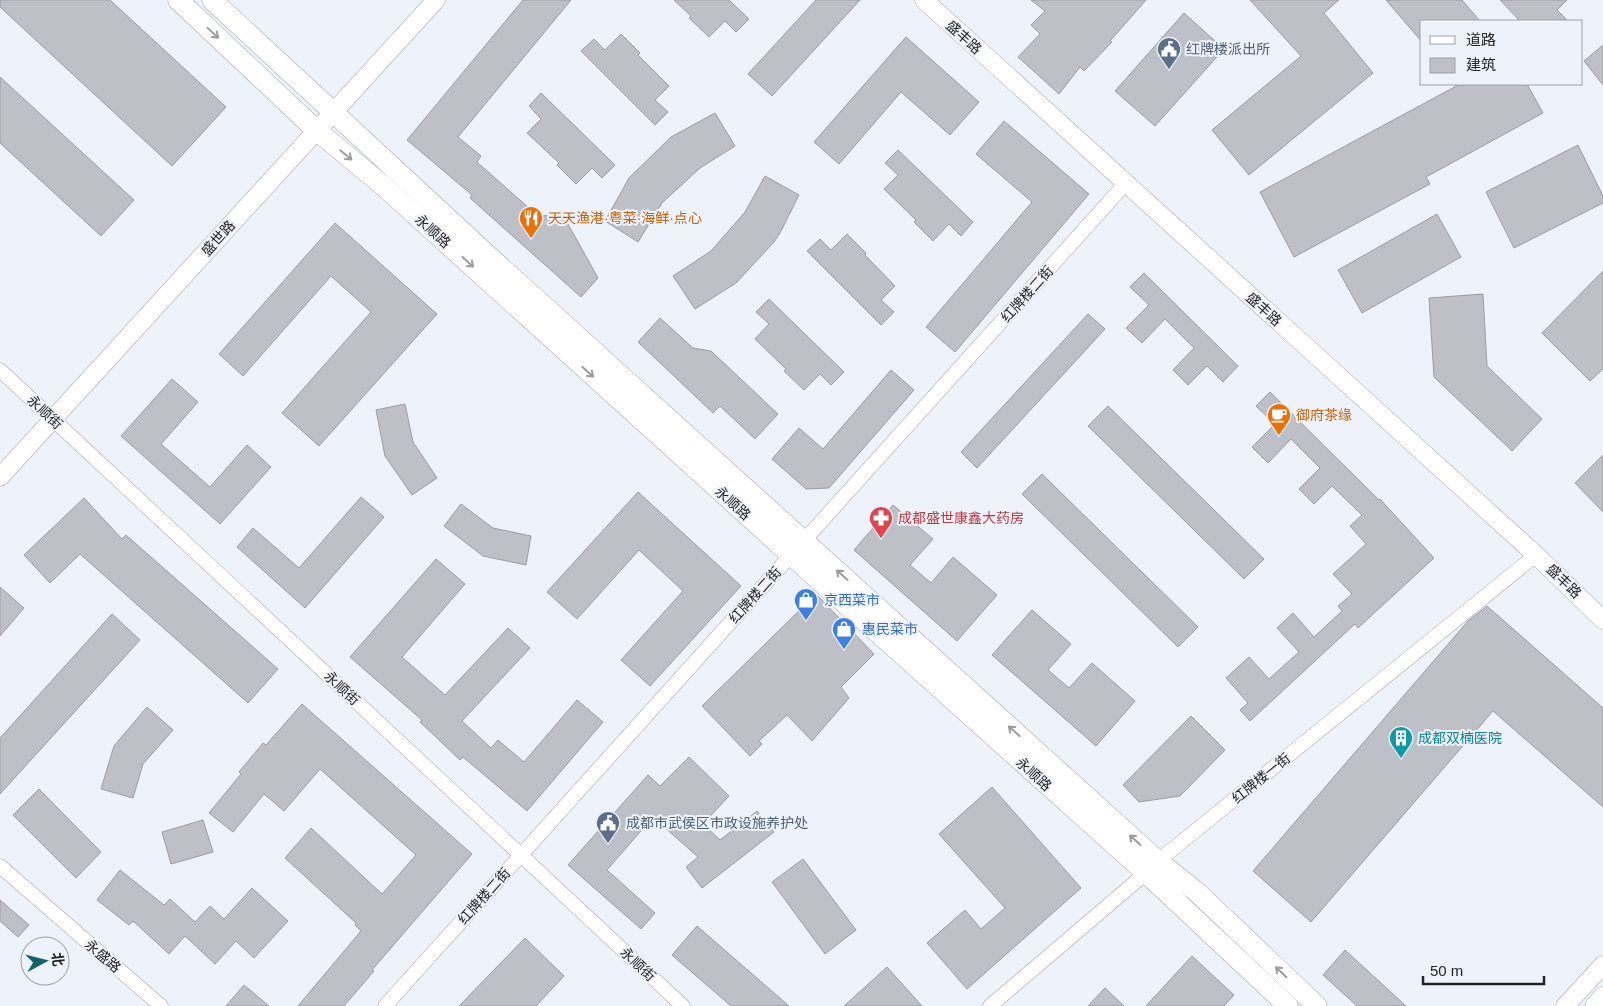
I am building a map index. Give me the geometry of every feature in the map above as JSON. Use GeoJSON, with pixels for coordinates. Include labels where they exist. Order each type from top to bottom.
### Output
{"type":"FeatureCollection","features":[{"type":"Feature","properties":{"kind":"main road","name":"永顺路"},"geometry":{"type":"LineString","coordinates":[[178,0],[316,130],[380,183],[797,548],[1152,867],[1288,1006]]}},
{"type":"Feature","properties":{"kind":"main road"},"geometry":{"type":"LineString","coordinates":[[212,0],[493,260],[797,548]]}},
{"type":"Feature","properties":{"kind":"main road"},"geometry":{"type":"LineString","coordinates":[[1152,867],[1199,894],[1316,1006]]}},
{"type":"Feature","properties":{"kind":"street","name":"盛世路"},"geometry":{"type":"LineString","coordinates":[[0,477],[436,0]]}},
{"type":"Feature","properties":{"kind":"street","name":"盛丰路"},"geometry":{"type":"LineString","coordinates":[[924,0],[1536,555],[1603,620]]}},
{"type":"Feature","properties":{"kind":"street","name":"红牌楼二街"},"geometry":{"type":"LineString","coordinates":[[385,1006],[1126,183]]}},
{"type":"Feature","properties":{"kind":"street","name":"永顺街"},"geometry":{"type":"LineString","coordinates":[[0,370],[683,1006]]}},
{"type":"Feature","properties":{"kind":"street","name":"红牌楼一街"},"geometry":{"type":"LineString","coordinates":[[990,1006],[1152,867],[1536,555]]}},
{"type":"Feature","properties":{"kind":"street","name":"永盛路"},"geometry":{"type":"LineString","coordinates":[[0,866],[161,1006]]}},
{"type":"Feature","properties":{"kind":"street"},"geometry":{"type":"LineString","coordinates":[[1565,1006],[1603,964]]}},
{"type":"Feature","properties":{"kind":"street"},"geometry":{"type":"LineString","coordinates":[[1594,1006],[1603,996]]}},
{"type":"Feature","properties":{"kind":"building"},"geometry":{"type":"Polygon","coordinates":[[[0,0],[110,0],[226,107],[172,166],[0,7],[0,0]]]}},
{"type":"Feature","properties":{"kind":"building"},"geometry":{"type":"Polygon","coordinates":[[[523,0],[571,0],[458,137],[481,156],[477,162],[538,216],[563,215],[598,278],[581,297],[470,198],[472,195],[407,140],[523,0]]]}},
{"type":"Feature","properties":{"kind":"building"},"geometry":{"type":"Polygon","coordinates":[[[674,0],[729,0],[749,19],[736,32],[725,21],[709,37],[674,0]]]}},
{"type":"Feature","properties":{"kind":"building"},"geometry":{"type":"Polygon","coordinates":[[[816,0],[860,0],[772,96],[748,74],[816,0]]]}},
{"type":"Feature","properties":{"kind":"building"},"geometry":{"type":"Polygon","coordinates":[[[1031,0],[1146,0],[1110,41],[1112,42],[1084,71],[1080,67],[1059,94],[1018,57],[1040,34],[1031,25],[1045,11],[1031,0]]]}},
{"type":"Feature","properties":{"kind":"building"},"geometry":{"type":"Polygon","coordinates":[[[1250,0],[1339,0],[1324,13],[1373,73],[1249,175],[1212,130],[1301,56],[1250,0]]]}},
{"type":"Feature","properties":{"kind":"building"},"geometry":{"type":"Polygon","coordinates":[[[1386,0],[1462,0],[1479,20],[1420,20],[1420,40],[1386,0]]]}},
{"type":"Feature","properties":{"kind":"building"},"geometry":{"type":"Polygon","coordinates":[[[1500,0],[1567,0],[1557,10],[1567,20],[1519,20],[1500,0]]]}},
{"type":"Feature","properties":{"kind":"building","name":"红牌楼派出所"},"geometry":{"type":"Polygon","coordinates":[[[1184,13],[1224,49],[1155,126],[1115,91],[1184,13]]]}},
{"type":"Feature","properties":{"kind":"building"},"geometry":{"type":"Polygon","coordinates":[[[621,34],[640,53],[638,55],[669,86],[655,100],[668,112],[655,125],[581,51],[594,39],[605,50],[621,34]]]}},
{"type":"Feature","properties":{"kind":"building"},"geometry":{"type":"Polygon","coordinates":[[[906,37],[979,102],[950,135],[901,92],[839,164],[814,142],[906,37]]]}},
{"type":"Feature","properties":{"kind":"building"},"geometry":{"type":"Polygon","coordinates":[[[1603,45],[1603,85],[1584,61],[1603,45]]]}},
{"type":"Feature","properties":{"kind":"building"},"geometry":{"type":"Polygon","coordinates":[[[0,77],[134,200],[101,236],[0,143],[0,77]]]}},
{"type":"Feature","properties":{"kind":"building"},"geometry":{"type":"Polygon","coordinates":[[[1458,85],[1528,85],[1543,113],[1426,177],[1430,184],[1294,257],[1260,192],[1458,85]]]}},
{"type":"Feature","properties":{"kind":"building"},"geometry":{"type":"Polygon","coordinates":[[[541,93],[615,165],[602,178],[592,168],[576,184],[557,165],[559,163],[527,133],[541,119],[529,106],[541,93]]]}},
{"type":"Feature","properties":{"kind":"building"},"geometry":{"type":"Polygon","coordinates":[[[715,113],[735,146],[700,168],[662,203],[638,242],[605,221],[629,178],[671,137],[715,113]]]}},
{"type":"Feature","properties":{"kind":"building"},"geometry":{"type":"Polygon","coordinates":[[[1004,121],[1089,194],[955,352],[926,327],[1032,202],[976,154],[1004,121]]]}},
{"type":"Feature","properties":{"kind":"building"},"geometry":{"type":"Polygon","coordinates":[[[1578,145],[1603,196],[1603,203],[1514,248],[1486,192],[1578,145]]]}},
{"type":"Feature","properties":{"kind":"building"},"geometry":{"type":"Polygon","coordinates":[[[898,150],[973,222],[961,236],[949,224],[933,241],[914,222],[916,220],[884,189],[898,175],[885,163],[898,150]]]}},
{"type":"Feature","properties":{"kind":"building"},"geometry":{"type":"Polygon","coordinates":[[[765,176],[799,195],[780,233],[736,283],[695,309],[673,276],[711,251],[745,212],[765,176]]]}},
{"type":"Feature","properties":{"kind":"building"},"geometry":{"type":"Polygon","coordinates":[[[1437,214],[1461,257],[1362,313],[1338,270],[1437,214]]]}},
{"type":"Feature","properties":{"kind":"building"},"geometry":{"type":"Polygon","coordinates":[[[335,223],[437,314],[319,446],[282,413],[371,312],[331,276],[243,376],[219,354],[335,223]]]}},
{"type":"Feature","properties":{"kind":"building"},"geometry":{"type":"Polygon","coordinates":[[[847,234],[895,286],[881,300],[894,312],[881,325],[807,251],[820,239],[831,250],[847,234]]]}},
{"type":"Feature","properties":{"kind":"building"},"geometry":{"type":"Polygon","coordinates":[[[1603,271],[1603,369],[1590,381],[1542,333],[1603,271]]]}},
{"type":"Feature","properties":{"kind":"building"},"geometry":{"type":"Polygon","coordinates":[[[1144,273],[1238,366],[1223,382],[1207,366],[1188,385],[1173,370],[1194,348],[1165,319],[1142,343],[1126,328],[1149,305],[1130,287],[1144,273]]]}},
{"type":"Feature","properties":{"kind":"building"},"geometry":{"type":"Polygon","coordinates":[[[1483,294],[1487,366],[1542,419],[1512,451],[1434,377],[1429,298],[1483,294]]]}},
{"type":"Feature","properties":{"kind":"building"},"geometry":{"type":"Polygon","coordinates":[[[769,299],[844,372],[831,385],[820,374],[804,390],[784,371],[786,369],[755,339],[769,324],[756,312],[769,299]]]}},
{"type":"Feature","properties":{"kind":"building"},"geometry":{"type":"Polygon","coordinates":[[[1088,314],[1105,329],[977,468],[961,452],[1088,314]]]}},
{"type":"Feature","properties":{"kind":"building"},"geometry":{"type":"Polygon","coordinates":[[[660,318],[693,348],[711,351],[778,414],[755,439],[720,406],[713,413],[638,342],[660,318]]]}},
{"type":"Feature","properties":{"kind":"building"},"geometry":{"type":"Polygon","coordinates":[[[891,370],[914,390],[829,488],[806,489],[772,459],[799,428],[823,449],[891,370]]]}},
{"type":"Feature","properties":{"kind":"building"},"geometry":{"type":"Polygon","coordinates":[[[172,379],[198,402],[161,444],[210,487],[247,445],[271,467],[220,524],[121,436],[172,379]]]}},
{"type":"Feature","properties":{"kind":"building"},"geometry":{"type":"Polygon","coordinates":[[[1270,392],[1380,499],[1434,558],[1358,628],[1355,624],[1250,721],[1240,710],[1248,703],[1226,678],[1249,657],[1269,679],[1299,652],[1277,628],[1293,613],[1314,637],[1342,611],[1338,606],[1352,594],[1333,574],[1366,544],[1350,526],[1362,515],[1332,486],[1314,504],[1299,489],[1320,468],[1291,439],[1268,463],[1252,447],[1275,424],[1256,406],[1270,392]]]}},
{"type":"Feature","properties":{"kind":"building"},"geometry":{"type":"Polygon","coordinates":[[[405,404],[413,442],[437,478],[412,495],[385,456],[376,410],[405,404]]]}},
{"type":"Feature","properties":{"kind":"building"},"geometry":{"type":"Polygon","coordinates":[[[1108,406],[1264,559],[1244,579],[1088,426],[1108,406]]]}},
{"type":"Feature","properties":{"kind":"building"},"geometry":{"type":"Polygon","coordinates":[[[1603,455],[1603,512],[1575,483],[1603,455]]]}},
{"type":"Feature","properties":{"kind":"building"},"geometry":{"type":"Polygon","coordinates":[[[1042,474],[1198,627],[1178,647],[1022,494],[1042,474]]]}},
{"type":"Feature","properties":{"kind":"building"},"geometry":{"type":"Polygon","coordinates":[[[638,492],[741,586],[650,686],[621,660],[683,591],[639,550],[577,619],[547,592],[638,492]]]}},
{"type":"Feature","properties":{"kind":"building"},"geometry":{"type":"Polygon","coordinates":[[[361,497],[384,517],[305,608],[237,547],[253,528],[299,568],[361,497]]]}},
{"type":"Feature","properties":{"kind":"building"},"geometry":{"type":"Polygon","coordinates":[[[84,498],[122,539],[126,535],[278,669],[248,703],[80,554],[50,583],[24,555],[84,498]]]}},
{"type":"Feature","properties":{"kind":"building"},"geometry":{"type":"Polygon","coordinates":[[[461,504],[493,528],[531,536],[526,565],[483,556],[444,526],[461,504]]]}},
{"type":"Feature","properties":{"kind":"building"},"geometry":{"type":"Polygon","coordinates":[[[893,505],[933,539],[910,565],[931,583],[953,557],[997,595],[957,641],[854,550],[893,505]]]}},
{"type":"Feature","properties":{"kind":"building"},"geometry":{"type":"Polygon","coordinates":[[[436,559],[465,584],[402,657],[445,695],[508,628],[530,648],[462,721],[491,748],[498,740],[524,762],[577,700],[603,722],[527,811],[463,757],[460,760],[420,722],[422,720],[350,657],[436,559]]]}},
{"type":"Feature","properties":{"kind":"building"},"geometry":{"type":"Polygon","coordinates":[[[0,587],[24,608],[0,636],[0,587]]]}},
{"type":"Feature","properties":{"kind":"building"},"geometry":{"type":"Polygon","coordinates":[[[816,594],[874,654],[841,687],[849,698],[812,741],[787,715],[759,741],[762,744],[750,756],[702,706],[816,594]]]}},
{"type":"Feature","properties":{"kind":"building","name":"成都双楠医院"},"geometry":{"type":"Polygon","coordinates":[[[1487,606],[1603,708],[1603,807],[1493,711],[1311,922],[1253,871],[1468,621],[1487,606]]]}},
{"type":"Feature","properties":{"kind":"building"},"geometry":{"type":"Polygon","coordinates":[[[1032,610],[1071,644],[1048,670],[1069,688],[1092,663],[1135,701],[1096,746],[992,655],[1032,610]]]}},
{"type":"Feature","properties":{"kind":"building"},"geometry":{"type":"Polygon","coordinates":[[[112,614],[140,640],[0,794],[0,738],[112,614]]]}},
{"type":"Feature","properties":{"kind":"building"},"geometry":{"type":"Polygon","coordinates":[[[302,704],[472,854],[372,970],[374,971],[344,1006],[298,1006],[361,931],[355,925],[356,923],[285,858],[311,828],[382,894],[416,855],[320,769],[284,811],[264,794],[233,832],[209,813],[241,774],[239,772],[263,743],[266,745],[302,704]]]}},
{"type":"Feature","properties":{"kind":"building"},"geometry":{"type":"Polygon","coordinates":[[[147,707],[173,730],[143,764],[133,798],[101,789],[114,746],[147,707]]]}},
{"type":"Feature","properties":{"kind":"building"},"geometry":{"type":"Polygon","coordinates":[[[1191,716],[1225,750],[1180,796],[1139,802],[1123,785],[1191,716]]]}},
{"type":"Feature","properties":{"kind":"building"},"geometry":{"type":"Polygon","coordinates":[[[689,757],[729,796],[703,824],[720,840],[757,811],[774,832],[702,888],[686,867],[698,857],[653,817],[607,870],[655,913],[641,929],[568,865],[648,775],[660,786],[689,757]]]}},
{"type":"Feature","properties":{"kind":"building"},"geometry":{"type":"Polygon","coordinates":[[[992,787],[1081,888],[967,989],[927,943],[965,910],[981,929],[1005,908],[939,834],[992,787]]]}},
{"type":"Feature","properties":{"kind":"building"},"geometry":{"type":"Polygon","coordinates":[[[39,789],[101,852],[76,878],[13,815],[39,789]]]}},
{"type":"Feature","properties":{"kind":"building"},"geometry":{"type":"Polygon","coordinates":[[[203,820],[213,852],[171,864],[162,832],[203,820]]]}},
{"type":"Feature","properties":{"kind":"building"},"geometry":{"type":"Polygon","coordinates":[[[803,859],[856,930],[825,954],[772,882],[803,859]]]}},
{"type":"Feature","properties":{"kind":"building"},"geometry":{"type":"Polygon","coordinates":[[[120,870],[164,905],[170,899],[195,922],[210,906],[224,919],[252,888],[288,921],[254,958],[236,941],[215,964],[185,936],[169,954],[133,921],[129,925],[97,900],[120,870]]]}},
{"type":"Feature","properties":{"kind":"building"},"geometry":{"type":"Polygon","coordinates":[[[0,900],[29,925],[18,937],[0,921],[0,900]]]}},
{"type":"Feature","properties":{"kind":"building"},"geometry":{"type":"Polygon","coordinates":[[[697,926],[789,1006],[731,1006],[672,955],[697,926]]]}},
{"type":"Feature","properties":{"kind":"building"},"geometry":{"type":"Polygon","coordinates":[[[525,938],[564,976],[536,1006],[459,1006],[525,938]]]}},
{"type":"Feature","properties":{"kind":"building"},"geometry":{"type":"Polygon","coordinates":[[[1345,950],[1406,1006],[1357,1006],[1323,975],[1345,950]]]}},
{"type":"Feature","properties":{"kind":"building"},"geometry":{"type":"Polygon","coordinates":[[[1192,956],[1234,995],[1224,1006],[1146,1006],[1192,956]]]}},
{"type":"Feature","properties":{"kind":"building"},"geometry":{"type":"Polygon","coordinates":[[[887,967],[922,1006],[844,1006],[887,967]]]}},
{"type":"Feature","properties":{"kind":"building"},"geometry":{"type":"Polygon","coordinates":[[[244,985],[269,1006],[226,1006],[244,985]]]}},
{"type":"Feature","properties":{"kind":"building"},"geometry":{"type":"Polygon","coordinates":[[[1105,988],[1124,1006],[1088,1006],[1105,988]]]}},
{"type":"Feature","properties":{"kind":"place","name":"红牌楼派出所"},"geometry":{"type":"Point","coordinates":[1169,70]}},
{"type":"Feature","properties":{"kind":"place","name":"天天渔港·粤菜·海鲜·点心"},"geometry":{"type":"Point","coordinates":[531,239]}},
{"type":"Feature","properties":{"kind":"place","name":"御府茶缘"},"geometry":{"type":"Point","coordinates":[1279,436]}},
{"type":"Feature","properties":{"kind":"place","name":"成都盛世康鑫大药房"},"geometry":{"type":"Point","coordinates":[881,539]}},
{"type":"Feature","properties":{"kind":"place","name":"京西菜市"},"geometry":{"type":"Point","coordinates":[806,621]}},
{"type":"Feature","properties":{"kind":"place","name":"惠民菜市"},"geometry":{"type":"Point","coordinates":[844,650]}},
{"type":"Feature","properties":{"kind":"place","name":"成都双楠医院"},"geometry":{"type":"Point","coordinates":[1401,759]}},
{"type":"Feature","properties":{"kind":"place","name":"成都市武侯区市政设施养护处"},"geometry":{"type":"Point","coordinates":[608,844]}}]}
